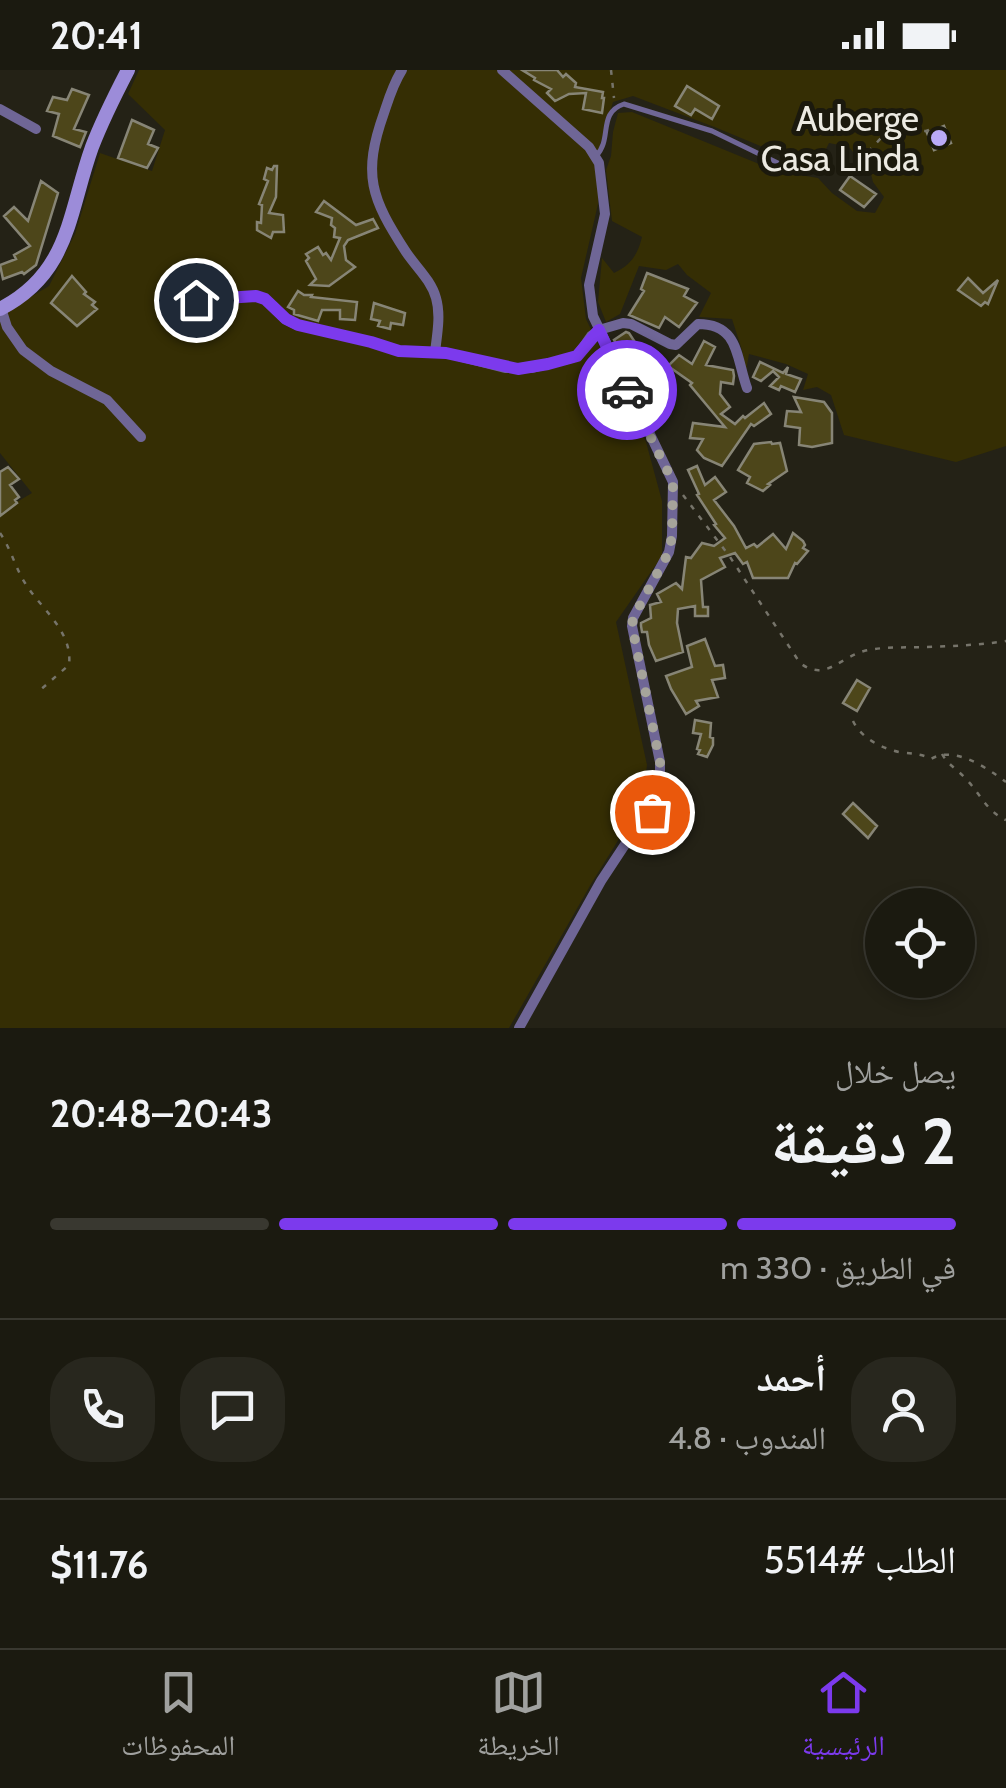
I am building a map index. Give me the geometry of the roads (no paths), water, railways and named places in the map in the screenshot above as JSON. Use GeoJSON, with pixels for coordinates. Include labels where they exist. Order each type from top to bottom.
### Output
{"type":"FeatureCollection","features":[{"type":"Feature","properties":{"kind":"street"},"geometry":{"type":"LineString","coordinates":[[128,70],[93,145],[51,267],[28,292],[1,308],[7,327],[23,350],[51,371],[107,400],[141,436]]}},
{"type":"Feature","properties":{"kind":"street"},"geometry":{"type":"LineString","coordinates":[[402,70],[389,96],[374,146],[370,162],[372,182],[391,228],[436,296],[435,352]]}},
{"type":"Feature","properties":{"kind":"street"},"geometry":{"type":"LineString","coordinates":[[502,70],[596,156],[602,174],[605,222],[592,268],[589,293],[593,316],[673,482],[669,552],[632,626],[660,762],[660,790],[652,812],[600,881],[519,1028]]}},
{"type":"Feature","properties":{"kind":"street"},"geometry":{"type":"LineString","coordinates":[[0,109],[36,129]]}},
{"type":"Feature","properties":{"kind":"street"},"geometry":{"type":"LineString","coordinates":[[170,298],[256,296],[298,325],[399,351],[456,355],[505,368],[532,368],[577,356],[599,330],[623,322],[670,344],[676,344],[698,324],[710,324],[721,328],[734,342],[747,388]]}},
{"type":"Feature","properties":{"kind":"lane"},"geometry":{"type":"LineString","coordinates":[[596,156],[604,147],[608,119],[616,106],[629,104],[697,125],[790,169],[827,170]]}},
{"type":"Feature","properties":{"kind":"place","name":"Auberge Casa Linda"},"geometry":{"type":"Point","coordinates":[939,138]}}]}
